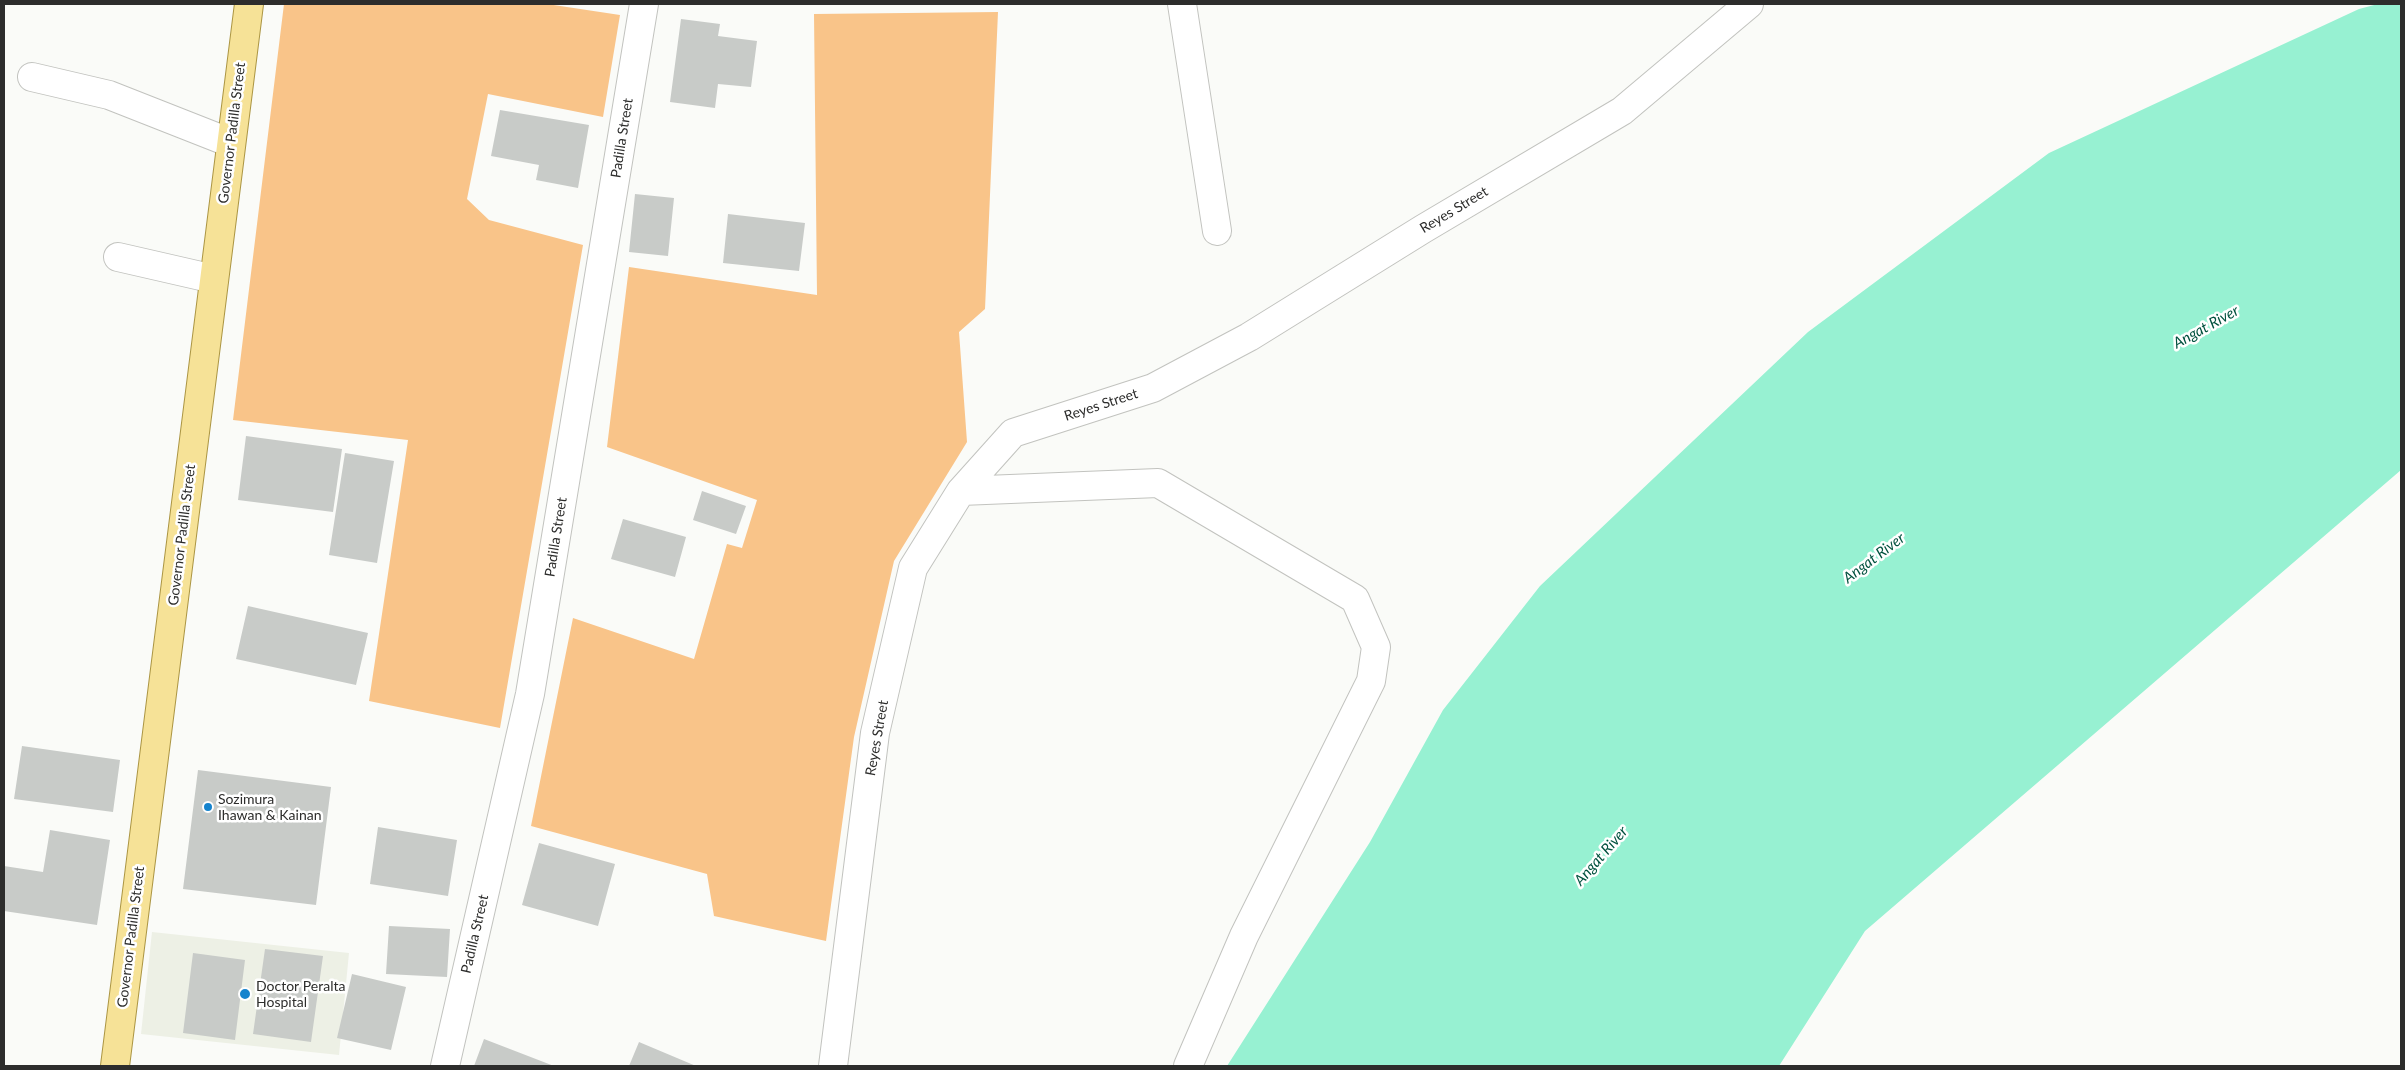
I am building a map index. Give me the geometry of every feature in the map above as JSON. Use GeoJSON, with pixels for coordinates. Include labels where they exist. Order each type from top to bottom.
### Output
{"type":"FeatureCollection","features":[{"type":"Feature","properties":{"kind":"main road","name":"Governor Padilla Street"},"geometry":{"type":"LineString","coordinates":[[114,1066],[248,4]]}},
{"type":"Feature","properties":{"kind":"street","name":"Padilla Street"},"geometry":{"type":"LineString","coordinates":[[444,1066],[530,694],[644,4]]}},
{"type":"Feature","properties":{"kind":"street"},"geometry":{"type":"LineString","coordinates":[[1182,4],[1217,231]]}},
{"type":"Feature","properties":{"kind":"street","name":"Reyes Street"},"geometry":{"type":"LineString","coordinates":[[833,1066],[876,733],[913,568],[961,490],[1012,433],[1153,388],[1249,337],[1423,228],[1622,111],[1749,4]]}},
{"type":"Feature","properties":{"kind":"street"},"geometry":{"type":"LineString","coordinates":[[32,77],[109,94],[231,143]]}},
{"type":"Feature","properties":{"kind":"street"},"geometry":{"type":"LineString","coordinates":[[118,257],[214,279]]}},
{"type":"Feature","properties":{"kind":"street"},"geometry":{"type":"LineString","coordinates":[[961,490],[1031,490],[1158,483],[1355,599],[1376,647],[1371,681],[1244,936],[1188,1066]]}},
{"type":"Feature","properties":{"kind":"shaded area"},"geometry":{"type":"Polygon","coordinates":[[[284,4],[547,4],[620,15],[603,117],[488,94],[467,199],[489,220],[583,245],[500,728],[369,701],[408,440],[233,420],[284,4]]]}},
{"type":"Feature","properties":{"kind":"shaded area"},"geometry":{"type":"Polygon","coordinates":[[[998,12],[985,309],[959,332],[967,442],[894,561],[854,737],[826,941],[714,916],[707,874],[531,826],[573,618],[694,659],[727,544],[742,548],[757,500],[607,447],[629,267],[817,295],[814,14],[998,12]]]}},
{"type":"Feature","properties":{"kind":"shaded area","name":"Doctor Peralta Hospital"},"geometry":{"type":"Polygon","coordinates":[[[152,932],[349,953],[339,1055],[141,1034],[152,932]]]}},
{"type":"Feature","properties":{"kind":"water","name":"Angat River"},"geometry":{"type":"Polygon","coordinates":[[[2378,4],[2401,4],[2401,470],[1865,931],[1779,1066],[1227,1066],[1370,842],[1443,710],[1540,586],[1808,332],[2049,153],[2359,9],[2378,4]]]}},
{"type":"Feature","properties":{"kind":"building"},"geometry":{"type":"Polygon","coordinates":[[[681,19],[720,24],[718,36],[757,41],[751,87],[718,84],[715,108],[670,102],[681,19]]]}},
{"type":"Feature","properties":{"kind":"building"},"geometry":{"type":"Polygon","coordinates":[[[500,110],[589,125],[578,188],[536,180],[539,165],[491,156],[500,110]]]}},
{"type":"Feature","properties":{"kind":"building"},"geometry":{"type":"Polygon","coordinates":[[[635,194],[674,198],[668,256],[629,252],[635,194]]]}},
{"type":"Feature","properties":{"kind":"building"},"geometry":{"type":"Polygon","coordinates":[[[728,214],[805,223],[799,271],[723,263],[728,214]]]}},
{"type":"Feature","properties":{"kind":"building"},"geometry":{"type":"Polygon","coordinates":[[[246,436],[342,449],[333,512],[238,500],[246,436]]]}},
{"type":"Feature","properties":{"kind":"building"},"geometry":{"type":"Polygon","coordinates":[[[345,453],[394,461],[377,563],[329,555],[345,453]]]}},
{"type":"Feature","properties":{"kind":"building"},"geometry":{"type":"Polygon","coordinates":[[[702,491],[746,506],[736,534],[693,520],[702,491]]]}},
{"type":"Feature","properties":{"kind":"building"},"geometry":{"type":"Polygon","coordinates":[[[623,519],[686,537],[675,577],[611,559],[623,519]]]}},
{"type":"Feature","properties":{"kind":"building"},"geometry":{"type":"Polygon","coordinates":[[[248,606],[368,633],[356,685],[236,659],[248,606]]]}},
{"type":"Feature","properties":{"kind":"building"},"geometry":{"type":"Polygon","coordinates":[[[22,746],[120,760],[113,812],[14,799],[22,746]]]}},
{"type":"Feature","properties":{"kind":"building"},"geometry":{"type":"Polygon","coordinates":[[[198,770],[331,787],[316,905],[183,889],[198,770]]]}},
{"type":"Feature","properties":{"kind":"building"},"geometry":{"type":"Polygon","coordinates":[[[378,827],[457,840],[448,896],[370,884],[378,827]]]}},
{"type":"Feature","properties":{"kind":"building"},"geometry":{"type":"Polygon","coordinates":[[[50,830],[110,840],[97,925],[4,911],[4,866],[43,872],[50,830]]]}},
{"type":"Feature","properties":{"kind":"building"},"geometry":{"type":"Polygon","coordinates":[[[539,843],[615,864],[598,926],[522,905],[539,843]]]}},
{"type":"Feature","properties":{"kind":"building"},"geometry":{"type":"Polygon","coordinates":[[[389,926],[450,929],[447,977],[386,974],[389,926]]]}},
{"type":"Feature","properties":{"kind":"building"},"geometry":{"type":"Polygon","coordinates":[[[265,949],[323,956],[311,1042],[253,1034],[265,949]]]}},
{"type":"Feature","properties":{"kind":"building"},"geometry":{"type":"Polygon","coordinates":[[[193,953],[245,960],[235,1040],[183,1033],[193,953]]]}},
{"type":"Feature","properties":{"kind":"building"},"geometry":{"type":"Polygon","coordinates":[[[352,974],[406,987],[391,1050],[337,1038],[352,974]]]}},
{"type":"Feature","properties":{"kind":"building"},"geometry":{"type":"Polygon","coordinates":[[[484,1039],[554,1066],[474,1066],[484,1039]]]}},
{"type":"Feature","properties":{"kind":"building"},"geometry":{"type":"Polygon","coordinates":[[[639,1042],[696,1066],[629,1066],[639,1042]]]}},
{"type":"Feature","properties":{"kind":"place","name":"Sozimura Ihawan & Kainan"},"geometry":{"type":"Point","coordinates":[208,807]}},
{"type":"Feature","properties":{"kind":"place","name":"Doctor Peralta Hospital"},"geometry":{"type":"Point","coordinates":[245,994]}}]}
